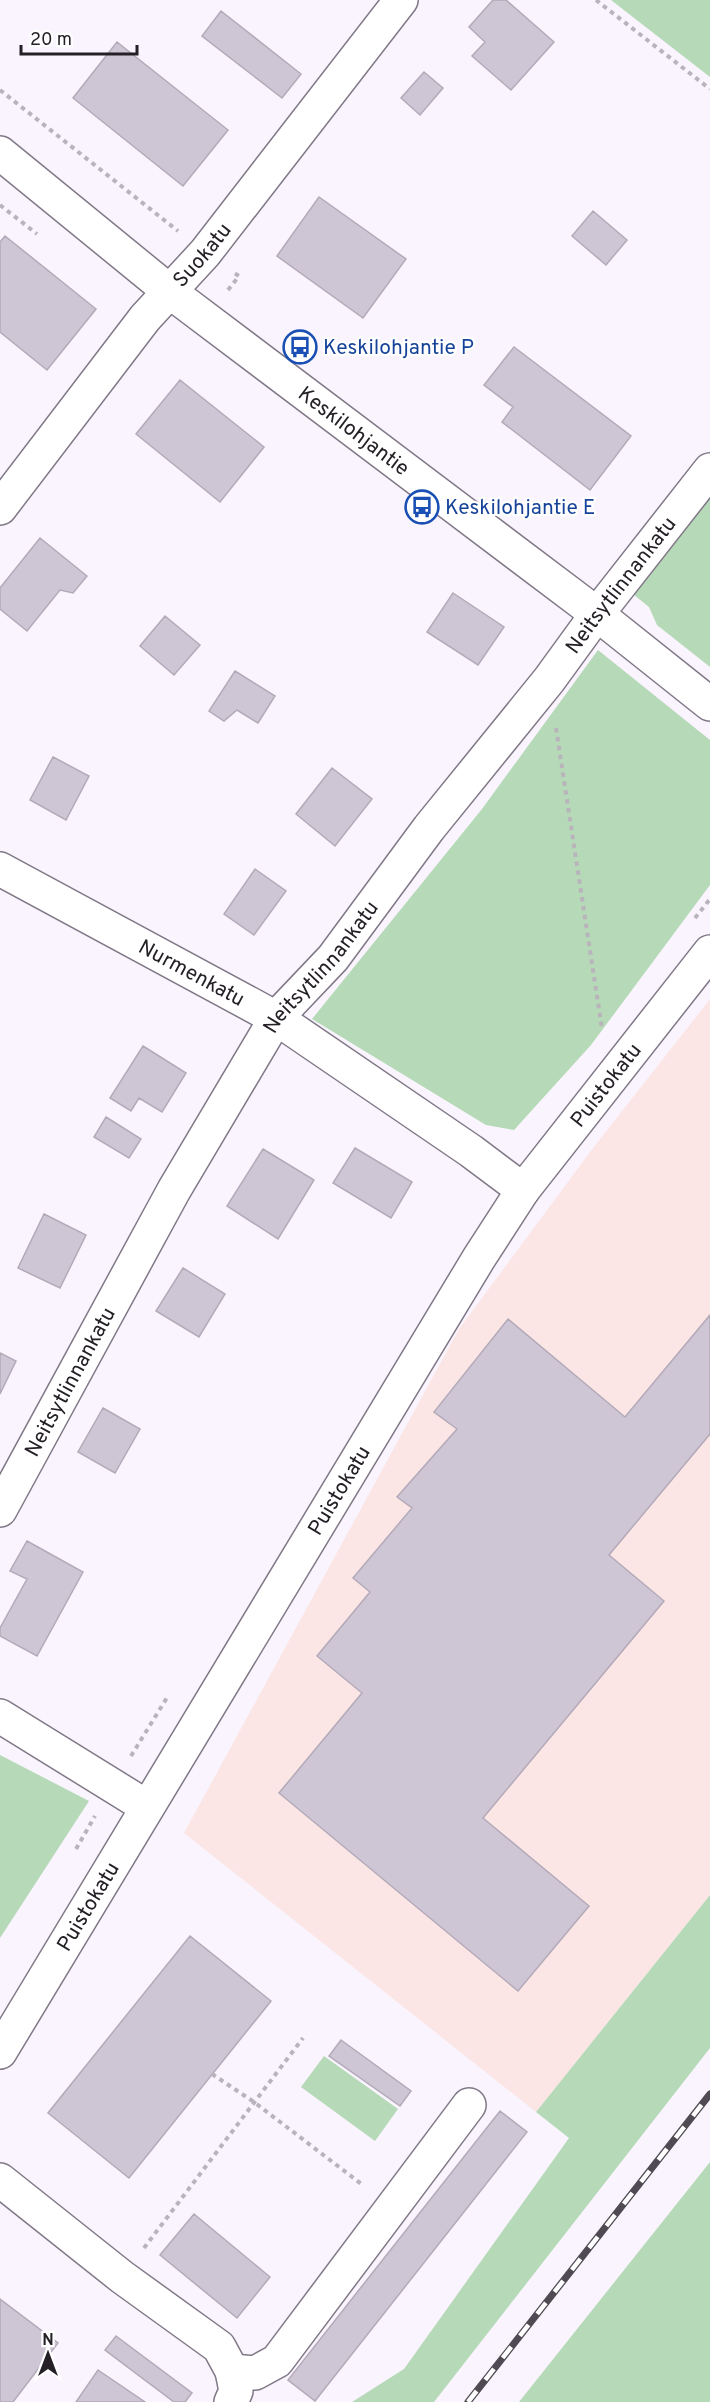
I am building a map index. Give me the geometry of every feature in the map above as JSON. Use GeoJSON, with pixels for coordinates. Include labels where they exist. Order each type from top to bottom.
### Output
{"type":"FeatureCollection","features":[{"type":"Feature","properties":{"kind":"street","name":"Suokatu"},"geometry":{"type":"LineString","coordinates":[[0,508],[145,318],[205,253],[401,0]]}},
{"type":"Feature","properties":{"kind":"street","name":"Keskilohjantie"},"geometry":{"type":"LineString","coordinates":[[0,153],[205,319],[597,614],[710,704]]}},
{"type":"Feature","properties":{"kind":"street","name":"Neitsytlinnankatu"},"geometry":{"type":"LineString","coordinates":[[0,1510],[174,1190],[276,1018],[333,958],[429,828],[549,680],[597,614],[710,470]]}},
{"type":"Feature","properties":{"kind":"street","name":"Nurmenkatu"},"geometry":{"type":"LineString","coordinates":[[0,869],[276,1018],[471,1151],[523,1190]]}},
{"type":"Feature","properties":{"kind":"street","name":"Puistokatu"},"geometry":{"type":"LineString","coordinates":[[0,2052],[479,1258],[523,1190],[710,952]]}},
{"type":"Feature","properties":{"kind":"street"},"geometry":{"type":"LineString","coordinates":[[0,1716],[147,1807]]}},
{"type":"Feature","properties":{"kind":"street"},"geometry":{"type":"LineString","coordinates":[[0,2180],[122,2277],[219,2347],[232,2386],[277,2361],[469,2105]]}},
{"type":"Feature","properties":{"kind":"path"},"geometry":{"type":"LineString","coordinates":[[596,0],[710,88]]}},
{"type":"Feature","properties":{"kind":"path"},"geometry":{"type":"LineString","coordinates":[[0,90],[205,253],[238,276],[205,319]]}},
{"type":"Feature","properties":{"kind":"path"},"geometry":{"type":"LineString","coordinates":[[549,680],[603,1039]]}},
{"type":"Feature","properties":{"kind":"path"},"geometry":{"type":"LineString","coordinates":[[122,2277],[303,2038]]}},
{"type":"Feature","properties":{"kind":"path"},"geometry":{"type":"LineString","coordinates":[[212,2074],[254,2102],[392,2208]]}},
{"type":"Feature","properties":{"kind":"shaded area"},"geometry":{"type":"Polygon","coordinates":[[[710,999],[710,1895],[536,2112],[184,1833],[459,1329],[593,1148],[710,999]]]}},
{"type":"Feature","properties":{"kind":"green space"},"geometry":{"type":"Polygon","coordinates":[[[611,0],[710,0],[710,77],[611,0]]]}},
{"type":"Feature","properties":{"kind":"green space"},"geometry":{"type":"Polygon","coordinates":[[[710,490],[710,667],[657,625],[649,607],[628,590],[710,490]]]}},
{"type":"Feature","properties":{"kind":"green space"},"geometry":{"type":"Polygon","coordinates":[[[598,650],[710,740],[710,885],[591,1045],[514,1130],[486,1125],[312,1019],[482,809],[598,650]]]}},
{"type":"Feature","properties":{"kind":"green space"},"geometry":{"type":"Polygon","coordinates":[[[0,1755],[89,1801],[0,1938],[0,1755]]]}},
{"type":"Feature","properties":{"kind":"green space"},"geometry":{"type":"Polygon","coordinates":[[[710,1895],[710,2048],[434,2402],[352,2402],[404,2369],[569,2138],[536,2112],[710,1895]]]}},
{"type":"Feature","properties":{"kind":"green space"},"geometry":{"type":"Polygon","coordinates":[[[324,2056],[398,2109],[375,2141],[301,2087],[324,2056]]]}},
{"type":"Feature","properties":{"kind":"green space"},"geometry":{"type":"Polygon","coordinates":[[[710,2162],[710,2402],[519,2402],[710,2162]]]}},
{"type":"Feature","properties":{"kind":"building"},"geometry":{"type":"Polygon","coordinates":[[[493,0],[506,0],[554,42],[511,90],[472,56],[485,42],[469,27],[493,0]]]}},
{"type":"Feature","properties":{"kind":"building"},"geometry":{"type":"Polygon","coordinates":[[[221,11],[301,74],[282,98],[202,36],[221,11]]]}},
{"type":"Feature","properties":{"kind":"building"},"geometry":{"type":"Polygon","coordinates":[[[117,42],[228,130],[183,186],[73,98],[117,42]]]}},
{"type":"Feature","properties":{"kind":"building"},"geometry":{"type":"Polygon","coordinates":[[[424,72],[443,88],[420,115],[401,98],[424,72]]]}},
{"type":"Feature","properties":{"kind":"building"},"geometry":{"type":"Polygon","coordinates":[[[319,197],[406,259],[363,318],[277,256],[319,197]]]}},
{"type":"Feature","properties":{"kind":"building"},"geometry":{"type":"Polygon","coordinates":[[[593,211],[627,240],[606,265],[572,236],[593,211]]]}},
{"type":"Feature","properties":{"kind":"building"},"geometry":{"type":"Polygon","coordinates":[[[5,236],[96,309],[47,370],[0,332],[0,242],[5,236]]]}},
{"type":"Feature","properties":{"kind":"building"},"geometry":{"type":"Polygon","coordinates":[[[514,347],[631,436],[590,490],[502,422],[513,407],[484,385],[514,347]]]}},
{"type":"Feature","properties":{"kind":"building"},"geometry":{"type":"Polygon","coordinates":[[[180,380],[264,447],[220,502],[136,434],[180,380]]]}},
{"type":"Feature","properties":{"kind":"building"},"geometry":{"type":"Polygon","coordinates":[[[40,538],[87,576],[73,593],[60,590],[27,631],[0,609],[0,588],[40,538]]]}},
{"type":"Feature","properties":{"kind":"building"},"geometry":{"type":"Polygon","coordinates":[[[453,593],[504,627],[478,665],[427,632],[453,593]]]}},
{"type":"Feature","properties":{"kind":"building"},"geometry":{"type":"Polygon","coordinates":[[[165,616],[200,645],[174,675],[140,646],[165,616]]]}},
{"type":"Feature","properties":{"kind":"building"},"geometry":{"type":"Polygon","coordinates":[[[235,671],[275,696],[258,723],[237,710],[224,721],[209,711],[235,671]]]}},
{"type":"Feature","properties":{"kind":"building"},"geometry":{"type":"Polygon","coordinates":[[[53,757],[89,776],[66,820],[30,800],[53,757]]]}},
{"type":"Feature","properties":{"kind":"building"},"geometry":{"type":"Polygon","coordinates":[[[332,768],[372,799],[335,846],[296,814],[332,768]]]}},
{"type":"Feature","properties":{"kind":"building"},"geometry":{"type":"Polygon","coordinates":[[[255,869],[286,891],[254,935],[224,914],[255,869]]]}},
{"type":"Feature","properties":{"kind":"building"},"geometry":{"type":"Polygon","coordinates":[[[143,1046],[186,1073],[162,1112],[139,1098],[131,1111],[110,1098],[143,1046]]]}},
{"type":"Feature","properties":{"kind":"building"},"geometry":{"type":"Polygon","coordinates":[[[106,1117],[141,1139],[129,1158],[94,1137],[106,1117]]]}},
{"type":"Feature","properties":{"kind":"building"},"geometry":{"type":"Polygon","coordinates":[[[355,1148],[412,1182],[391,1218],[333,1183],[355,1148]]]}},
{"type":"Feature","properties":{"kind":"building"},"geometry":{"type":"Polygon","coordinates":[[[263,1149],[314,1180],[278,1239],[227,1206],[263,1149]]]}},
{"type":"Feature","properties":{"kind":"building"},"geometry":{"type":"Polygon","coordinates":[[[44,1214],[86,1235],[60,1288],[18,1268],[44,1214]]]}},
{"type":"Feature","properties":{"kind":"building"},"geometry":{"type":"Polygon","coordinates":[[[183,1268],[225,1294],[199,1337],[156,1311],[183,1268]]]}},
{"type":"Feature","properties":{"kind":"building"},"geometry":{"type":"Polygon","coordinates":[[[710,1315],[710,1434],[609,1555],[664,1601],[483,1818],[589,1906],[518,1991],[279,1793],[362,1693],[317,1656],[370,1592],[353,1578],[412,1508],[397,1497],[457,1429],[434,1412],[508,1319],[625,1417],[710,1315]]]}},
{"type":"Feature","properties":{"kind":"building"},"geometry":{"type":"Polygon","coordinates":[[[0,1353],[16,1361],[0,1394],[0,1353]]]}},
{"type":"Feature","properties":{"kind":"building"},"geometry":{"type":"Polygon","coordinates":[[[103,1408],[140,1429],[115,1473],[78,1452],[103,1408]]]}},
{"type":"Feature","properties":{"kind":"building"},"geometry":{"type":"Polygon","coordinates":[[[27,1541],[83,1572],[37,1656],[0,1636],[0,1628],[27,1579],[10,1571],[27,1541]]]}},
{"type":"Feature","properties":{"kind":"building"},"geometry":{"type":"Polygon","coordinates":[[[190,1936],[271,2001],[129,2178],[48,2113],[190,1936]]]}},
{"type":"Feature","properties":{"kind":"building"},"geometry":{"type":"Polygon","coordinates":[[[341,2040],[411,2091],[400,2106],[329,2056],[341,2040]]]}},
{"type":"Feature","properties":{"kind":"building"},"geometry":{"type":"Polygon","coordinates":[[[500,2111],[527,2132],[315,2401],[288,2380],[500,2111]]]}},
{"type":"Feature","properties":{"kind":"building"},"geometry":{"type":"Polygon","coordinates":[[[194,2214],[270,2277],[237,2318],[160,2255],[194,2214]]]}},
{"type":"Feature","properties":{"kind":"building"},"geometry":{"type":"Polygon","coordinates":[[[0,2299],[58,2343],[13,2402],[0,2402],[0,2299]]]}},
{"type":"Feature","properties":{"kind":"building"},"geometry":{"type":"Polygon","coordinates":[[[116,2336],[192,2393],[185,2402],[174,2402],[105,2350],[116,2336]]]}},
{"type":"Feature","properties":{"kind":"building"},"geometry":{"type":"Polygon","coordinates":[[[98,2370],[145,2402],[76,2402],[98,2370]]]}},
{"type":"Feature","properties":{"kind":"railway"},"geometry":{"type":"LineString","coordinates":[[468,2402],[710,2094]]}},
{"type":"Feature","properties":{"kind":"place","name":"Keskilohjantie P"},"geometry":{"type":"Point","coordinates":[300,347]}},
{"type":"Feature","properties":{"kind":"place","name":"Keskilohjantie E"},"geometry":{"type":"Point","coordinates":[422,507]}}]}
